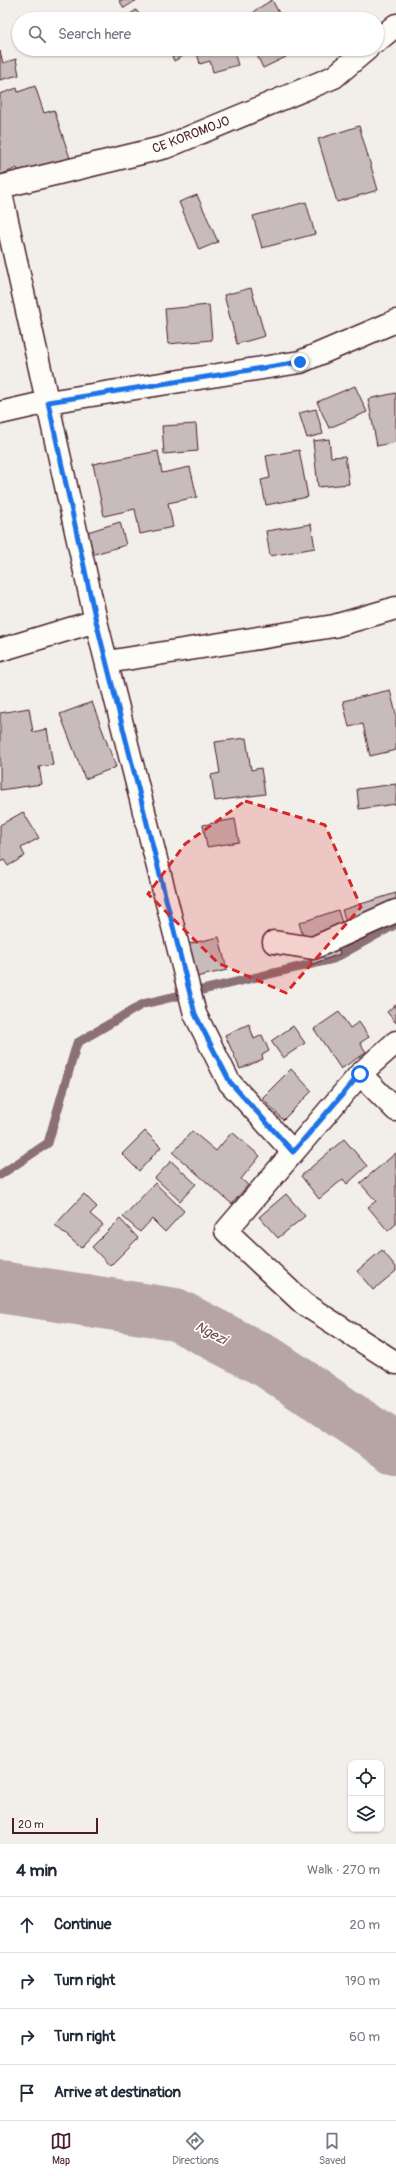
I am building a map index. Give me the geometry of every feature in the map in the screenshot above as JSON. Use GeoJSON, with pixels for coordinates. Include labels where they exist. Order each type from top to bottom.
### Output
{"type":"FeatureCollection","features":[{"type":"Feature","properties":{"kind":"street"},"geometry":{"type":"LineString","coordinates":[[384,35],[396,26]]}},
{"type":"Feature","properties":{"kind":"street","name":"CE KOROMOJO"},"geometry":{"type":"LineString","coordinates":[[0,188],[166,146],[334,77],[359,56]]}},
{"type":"Feature","properties":{"kind":"street"},"geometry":{"type":"LineString","coordinates":[[0,188],[96,621],[195,1014],[230,1082],[293,1152]]}},
{"type":"Feature","properties":{"kind":"street"},"geometry":{"type":"LineString","coordinates":[[0,413],[48,402],[300,362],[396,321]]}},
{"type":"Feature","properties":{"kind":"street"},"geometry":{"type":"LineString","coordinates":[[107,662],[334,626],[396,608]]}},
{"type":"Feature","properties":{"kind":"street"},"geometry":{"type":"LineString","coordinates":[[0,650],[96,621]]}},
{"type":"Feature","properties":{"kind":"street"},"geometry":{"type":"LineString","coordinates":[[274,942],[313,948],[396,911]]}},
{"type":"Feature","properties":{"kind":"street"},"geometry":{"type":"LineString","coordinates":[[396,1042],[360,1074],[226,1231],[304,1304],[396,1363]]}},
{"type":"Feature","properties":{"kind":"street"},"geometry":{"type":"LineString","coordinates":[[360,1074],[396,1110]]}},
{"type":"Feature","properties":{"kind":"highlighted area"},"geometry":{"type":"Polygon","coordinates":[[[245,801],[325,825],[361,907],[286,993],[218,963],[148,894],[185,844],[245,801]]]}},
{"type":"Feature","properties":{"kind":"building"},"geometry":{"type":"Polygon","coordinates":[[[119,0],[137,0],[124,8],[119,0]]]}},
{"type":"Feature","properties":{"kind":"building"},"geometry":{"type":"Polygon","coordinates":[[[272,0],[278,12],[254,12],[272,0]]]}},
{"type":"Feature","properties":{"kind":"building"},"geometry":{"type":"Polygon","coordinates":[[[0,51],[3,63],[16,59],[19,75],[0,80],[0,51]]]}},
{"type":"Feature","properties":{"kind":"building"},"geometry":{"type":"Polygon","coordinates":[[[172,56],[183,56],[174,61],[172,56]]]}},
{"type":"Feature","properties":{"kind":"building"},"geometry":{"type":"Polygon","coordinates":[[[198,56],[235,56],[238,65],[213,72],[210,61],[200,64],[198,56]]]}},
{"type":"Feature","properties":{"kind":"building"},"geometry":{"type":"Polygon","coordinates":[[[257,56],[286,56],[286,57],[263,68],[257,56]]]}},
{"type":"Feature","properties":{"kind":"building"},"geometry":{"type":"Polygon","coordinates":[[[35,86],[44,113],[54,110],[70,158],[21,176],[17,168],[0,175],[0,94],[17,88],[18,92],[35,86]]]}},
{"type":"Feature","properties":{"kind":"building"},"geometry":{"type":"Polygon","coordinates":[[[359,126],[378,190],[337,202],[318,139],[359,126]]]}},
{"type":"Feature","properties":{"kind":"building"},"geometry":{"type":"Polygon","coordinates":[[[197,195],[218,242],[199,250],[179,202],[197,195]]]}},
{"type":"Feature","properties":{"kind":"building"},"geometry":{"type":"Polygon","coordinates":[[[306,202],[315,234],[262,248],[253,216],[306,202]]]}},
{"type":"Feature","properties":{"kind":"building"},"geometry":{"type":"Polygon","coordinates":[[[251,288],[265,336],[237,344],[224,295],[251,288]]]}},
{"type":"Feature","properties":{"kind":"building"},"geometry":{"type":"Polygon","coordinates":[[[209,305],[212,340],[168,344],[165,309],[209,305]]]}},
{"type":"Feature","properties":{"kind":"building"},"geometry":{"type":"Polygon","coordinates":[[[355,386],[367,412],[329,428],[317,402],[355,386]]]}},
{"type":"Feature","properties":{"kind":"building"},"geometry":{"type":"Polygon","coordinates":[[[396,393],[396,442],[377,446],[368,399],[396,393]]]}},
{"type":"Feature","properties":{"kind":"building"},"geometry":{"type":"Polygon","coordinates":[[[316,409],[323,434],[307,438],[299,413],[316,409]]]}},
{"type":"Feature","properties":{"kind":"building"},"geometry":{"type":"Polygon","coordinates":[[[196,424],[198,451],[164,454],[162,426],[196,424]]]}},
{"type":"Feature","properties":{"kind":"building"},"geometry":{"type":"Polygon","coordinates":[[[329,439],[331,457],[345,456],[349,484],[318,487],[313,441],[329,439]]]}},
{"type":"Feature","properties":{"kind":"building"},"geometry":{"type":"Polygon","coordinates":[[[299,450],[308,497],[266,505],[261,480],[270,478],[266,456],[299,450]]]}},
{"type":"Feature","properties":{"kind":"building"},"geometry":{"type":"Polygon","coordinates":[[[158,451],[162,473],[190,467],[197,497],[168,503],[173,527],[140,534],[135,509],[104,516],[93,464],[158,451]]]}},
{"type":"Feature","properties":{"kind":"building"},"geometry":{"type":"Polygon","coordinates":[[[120,522],[126,545],[91,555],[84,533],[120,522]]]}},
{"type":"Feature","properties":{"kind":"building"},"geometry":{"type":"Polygon","coordinates":[[[311,524],[315,548],[270,556],[266,531],[311,524]]]}},
{"type":"Feature","properties":{"kind":"building"},"geometry":{"type":"Polygon","coordinates":[[[390,690],[396,714],[396,750],[370,756],[363,724],[349,727],[343,701],[390,690]]]}},
{"type":"Feature","properties":{"kind":"building"},"geometry":{"type":"Polygon","coordinates":[[[92,702],[116,767],[85,779],[60,714],[92,702]]]}},
{"type":"Feature","properties":{"kind":"building"},"geometry":{"type":"Polygon","coordinates":[[[29,708],[33,732],[47,729],[53,765],[39,767],[42,784],[0,790],[0,713],[29,708]]]}},
{"type":"Feature","properties":{"kind":"building"},"geometry":{"type":"Polygon","coordinates":[[[246,738],[251,770],[261,768],[265,794],[215,801],[211,775],[220,773],[215,742],[246,738]]]}},
{"type":"Feature","properties":{"kind":"building"},"geometry":{"type":"Polygon","coordinates":[[[396,784],[396,804],[359,809],[357,789],[396,784]]]}},
{"type":"Feature","properties":{"kind":"building"},"geometry":{"type":"Polygon","coordinates":[[[23,812],[39,838],[21,848],[25,856],[8,866],[4,860],[0,862],[0,825],[23,812]]]}},
{"type":"Feature","properties":{"kind":"building"},"geometry":{"type":"Polygon","coordinates":[[[235,819],[239,842],[207,847],[203,825],[235,819]]]}},
{"type":"Feature","properties":{"kind":"building"},"geometry":{"type":"Polygon","coordinates":[[[396,893],[396,923],[351,937],[342,910],[396,893]]]}},
{"type":"Feature","properties":{"kind":"building"},"geometry":{"type":"Polygon","coordinates":[[[338,910],[346,936],[336,940],[340,954],[312,964],[299,923],[338,910]]]}},
{"type":"Feature","properties":{"kind":"building"},"geometry":{"type":"Polygon","coordinates":[[[219,937],[227,970],[196,977],[188,944],[219,937]]]}},
{"type":"Feature","properties":{"kind":"building"},"geometry":{"type":"Polygon","coordinates":[[[396,1004],[396,1023],[387,1012],[396,1004]]]}},
{"type":"Feature","properties":{"kind":"building"},"geometry":{"type":"Polygon","coordinates":[[[339,1012],[350,1028],[359,1022],[369,1037],[360,1043],[366,1052],[341,1069],[314,1029],[339,1012]]]}},
{"type":"Feature","properties":{"kind":"building"},"geometry":{"type":"Polygon","coordinates":[[[249,1024],[254,1039],[262,1035],[269,1051],[262,1055],[263,1059],[240,1069],[225,1035],[249,1024]]]}},
{"type":"Feature","properties":{"kind":"building"},"geometry":{"type":"Polygon","coordinates":[[[293,1026],[305,1043],[283,1058],[271,1041],[293,1026]]]}},
{"type":"Feature","properties":{"kind":"building"},"geometry":{"type":"Polygon","coordinates":[[[291,1069],[312,1091],[283,1120],[262,1098],[291,1069]]]}},
{"type":"Feature","properties":{"kind":"building"},"geometry":{"type":"Polygon","coordinates":[[[145,1131],[161,1147],[139,1171],[122,1154],[145,1131]]]}},
{"type":"Feature","properties":{"kind":"building"},"geometry":{"type":"Polygon","coordinates":[[[192,1131],[216,1151],[232,1132],[260,1156],[241,1179],[248,1185],[232,1204],[173,1153],[192,1131]]]}},
{"type":"Feature","properties":{"kind":"building"},"geometry":{"type":"Polygon","coordinates":[[[344,1139],[367,1166],[347,1184],[343,1179],[319,1199],[301,1176],[344,1139]]]}},
{"type":"Feature","properties":{"kind":"building"},"geometry":{"type":"Polygon","coordinates":[[[396,1153],[396,1224],[388,1231],[368,1207],[376,1201],[360,1183],[396,1153]]]}},
{"type":"Feature","properties":{"kind":"building"},"geometry":{"type":"Polygon","coordinates":[[[171,1161],[196,1184],[180,1201],[155,1178],[171,1161]]]}},
{"type":"Feature","properties":{"kind":"building"},"geometry":{"type":"Polygon","coordinates":[[[155,1183],[184,1211],[165,1232],[152,1219],[140,1232],[123,1217],[155,1183]]]}},
{"type":"Feature","properties":{"kind":"building"},"geometry":{"type":"Polygon","coordinates":[[[84,1194],[97,1207],[90,1214],[103,1225],[81,1248],[55,1225],[84,1194]]]}},
{"type":"Feature","properties":{"kind":"building"},"geometry":{"type":"Polygon","coordinates":[[[286,1194],[305,1216],[278,1238],[259,1217],[286,1194]]]}},
{"type":"Feature","properties":{"kind":"building"},"geometry":{"type":"Polygon","coordinates":[[[120,1219],[138,1238],[110,1266],[92,1247],[120,1219]]]}},
{"type":"Feature","properties":{"kind":"building"},"geometry":{"type":"Polygon","coordinates":[[[382,1250],[396,1267],[396,1271],[373,1290],[357,1271],[382,1250]]]}},
{"type":"Feature","properties":{"kind":"waterway"},"geometry":{"type":"LineString","coordinates":[[0,1175],[48,1143],[77,1043],[143,1004],[333,959],[396,924]]}},
{"type":"Feature","properties":{"kind":"waterway","name":"Ngezi"},"geometry":{"type":"LineString","coordinates":[[0,1287],[175,1314],[269,1363],[396,1449]]}},
{"type":"Feature","properties":{"kind":"route"},"geometry":{"type":"LineString","coordinates":[[300,362],[48,402],[96,621],[195,1014],[230,1082],[293,1152],[360,1074]]}}]}
